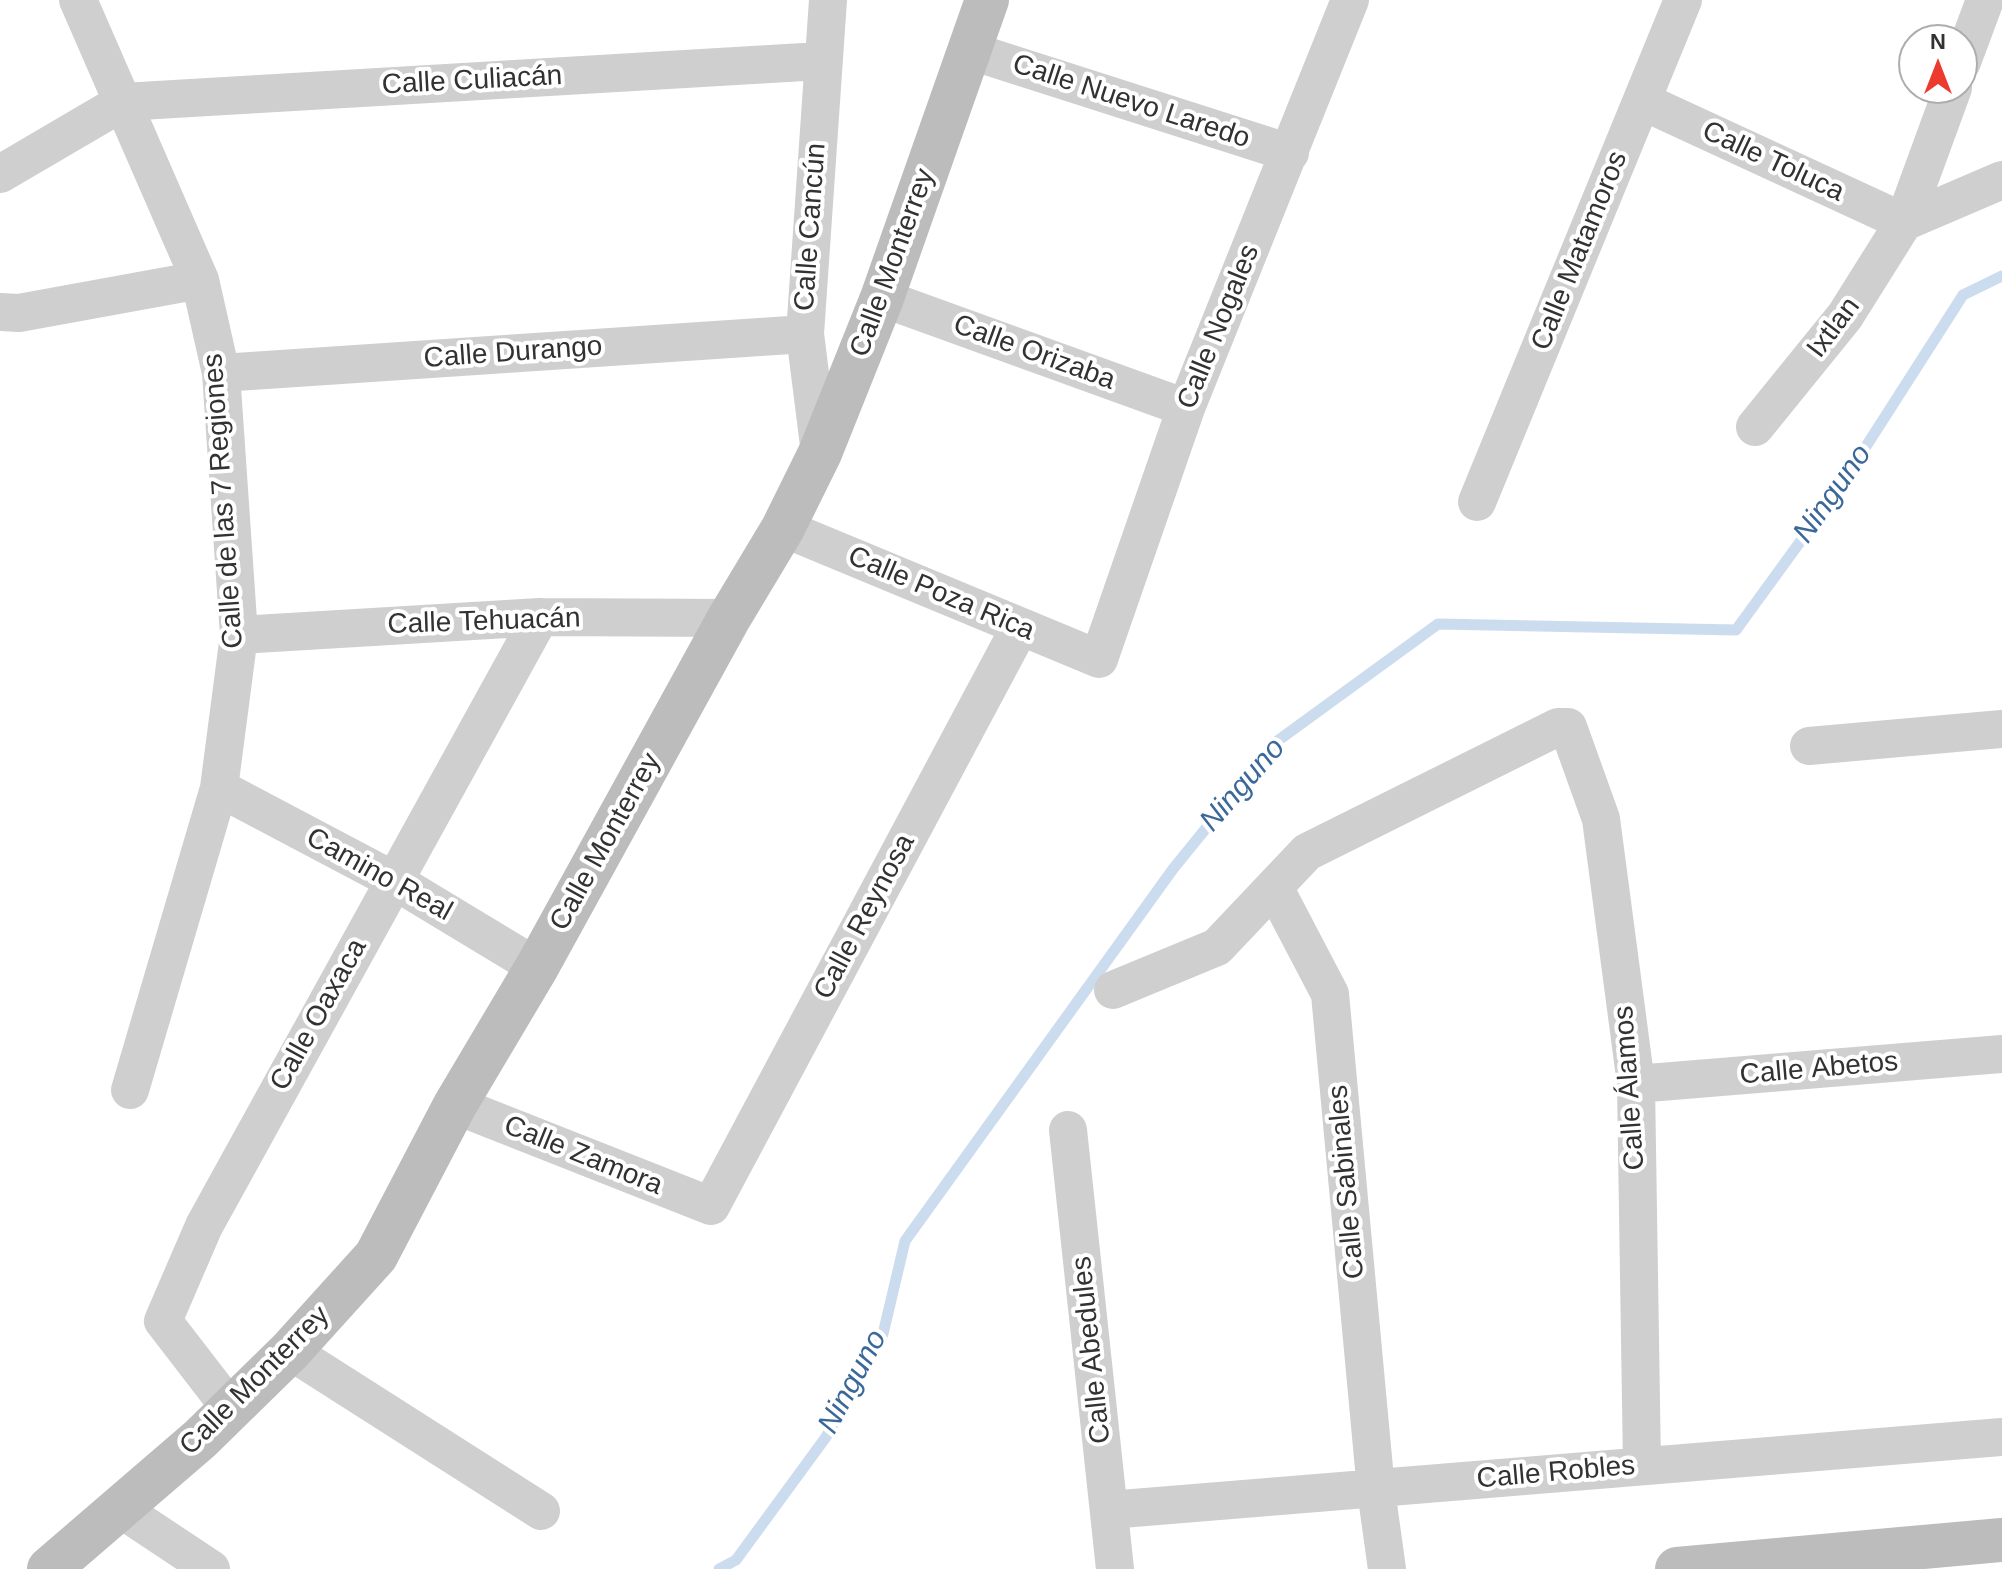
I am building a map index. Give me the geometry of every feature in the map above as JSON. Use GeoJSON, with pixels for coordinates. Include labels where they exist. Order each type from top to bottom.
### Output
{"type":"FeatureCollection","features":[{"type":"Feature","properties":{"kind":"street","name":"Calle de las 7 Regiones"},"geometry":{"type":"LineString","coordinates":[[78,0],[200,280],[221,373],[239,635],[219,788],[130,1090]]}},
{"type":"Feature","properties":{"kind":"street","name":"Calle Cancún"},"geometry":{"type":"LineString","coordinates":[[820,453],[805,334],[821,61],[828,0]]}},
{"type":"Feature","properties":{"kind":"street","name":"Calle Monterrey"},"geometry":{"type":"LineString","coordinates":[[49,1569],[290,1351],[376,1256],[455,1105],[537,967],[729,618],[783,528],[820,453],[882,298],[987,0]]}},
{"type":"Feature","properties":{"kind":"street","name":"Calle Nogales"},"geometry":{"type":"LineString","coordinates":[[1099,659],[1186,408],[1350,0]]}},
{"type":"Feature","properties":{"kind":"street","name":"Calle Matamoros"},"geometry":{"type":"LineString","coordinates":[[1477,502],[1683,0]]}},
{"type":"Feature","properties":{"kind":"street"},"geometry":{"type":"LineString","coordinates":[[1976,24],[1985,0]]}},
{"type":"Feature","properties":{"kind":"street","name":"Calle Nuevo Laredo"},"geometry":{"type":"LineString","coordinates":[[971,51],[1290,153]]}},
{"type":"Feature","properties":{"kind":"street","name":"Calle Culiacán"},"geometry":{"type":"LineString","coordinates":[[123,102],[821,61]]}},
{"type":"Feature","properties":{"kind":"street","name":"Calle Toluca"},"geometry":{"type":"LineString","coordinates":[[1642,101],[1904,222]]}},
{"type":"Feature","properties":{"kind":"street"},"geometry":{"type":"LineString","coordinates":[[0,174],[123,102]]}},
{"type":"Feature","properties":{"kind":"street","name":"Ixtlan"},"geometry":{"type":"LineString","coordinates":[[1755,427],[1845,316],[1904,222],[1947,104]]}},
{"type":"Feature","properties":{"kind":"street"},"geometry":{"type":"LineString","coordinates":[[1904,222],[2002,180]]}},
{"type":"Feature","properties":{"kind":"street"},"geometry":{"type":"LineString","coordinates":[[0,312],[19,313],[200,280]]}},
{"type":"Feature","properties":{"kind":"street","name":"Calle Orizaba"},"geometry":{"type":"LineString","coordinates":[[882,298],[1186,408]]}},
{"type":"Feature","properties":{"kind":"street","name":"Calle Durango"},"geometry":{"type":"LineString","coordinates":[[221,373],[805,334]]}},
{"type":"Feature","properties":{"kind":"street","name":"Calle Poza Rica"},"geometry":{"type":"LineString","coordinates":[[783,528],[1099,659]]}},
{"type":"Feature","properties":{"kind":"street","name":"Calle Tehuacán"},"geometry":{"type":"LineString","coordinates":[[239,635],[540,617],[729,618]]}},
{"type":"Feature","properties":{"kind":"street","name":"Calle Oaxaca"},"geometry":{"type":"LineString","coordinates":[[230,1408],[163,1321],[204,1226],[540,617]]}},
{"type":"Feature","properties":{"kind":"street","name":"Calle Reynosa"},"geometry":{"type":"LineString","coordinates":[[711,1206],[1020,627]]}},
{"type":"Feature","properties":{"kind":"street","name":"Calle Álamos"},"geometry":{"type":"LineString","coordinates":[[1274,887],[1307,852],[1558,727],[1568,727],[1576,741],[1601,819],[1636,1084],[1642,1466]]}},
{"type":"Feature","properties":{"kind":"street"},"geometry":{"type":"LineString","coordinates":[[1809,746],[2002,729]]}},
{"type":"Feature","properties":{"kind":"street","name":"Camino Real"},"geometry":{"type":"LineString","coordinates":[[219,788],[393,880],[537,967]]}},
{"type":"Feature","properties":{"kind":"street"},"geometry":{"type":"LineString","coordinates":[[1113,990],[1217,947],[1274,887]]}},
{"type":"Feature","properties":{"kind":"street","name":"Calle Sabinales"},"geometry":{"type":"LineString","coordinates":[[1274,887],[1330,994],[1376,1490],[1387,1569]]}},
{"type":"Feature","properties":{"kind":"street","name":"Calle Abetos"},"geometry":{"type":"LineString","coordinates":[[1636,1084],[2002,1054]]}},
{"type":"Feature","properties":{"kind":"street","name":"Calle Zamora"},"geometry":{"type":"LineString","coordinates":[[455,1105],[711,1206]]}},
{"type":"Feature","properties":{"kind":"street","name":"Calle Abedules"},"geometry":{"type":"LineString","coordinates":[[1068,1130],[1115,1569]]}},
{"type":"Feature","properties":{"kind":"street"},"geometry":{"type":"LineString","coordinates":[[290,1351],[541,1511]]}},
{"type":"Feature","properties":{"kind":"street","name":"Calle Robles"},"geometry":{"type":"LineString","coordinates":[[1109,1510],[2002,1437]]}},
{"type":"Feature","properties":{"kind":"street"},"geometry":{"type":"LineString","coordinates":[[119,1508],[211,1569]]}},
{"type":"Feature","properties":{"kind":"street"},"geometry":{"type":"LineString","coordinates":[[1677,1569],[2002,1540]]}},
{"type":"Feature","properties":{"kind":"waterway","name":"Ninguno"},"geometry":{"type":"LineString","coordinates":[[719,1569],[736,1560],[826,1437],[883,1334],[905,1241],[1173,869],[1276,742],[1438,624],[1736,630],[1840,487],[1963,295],[2002,276]]}}]}
